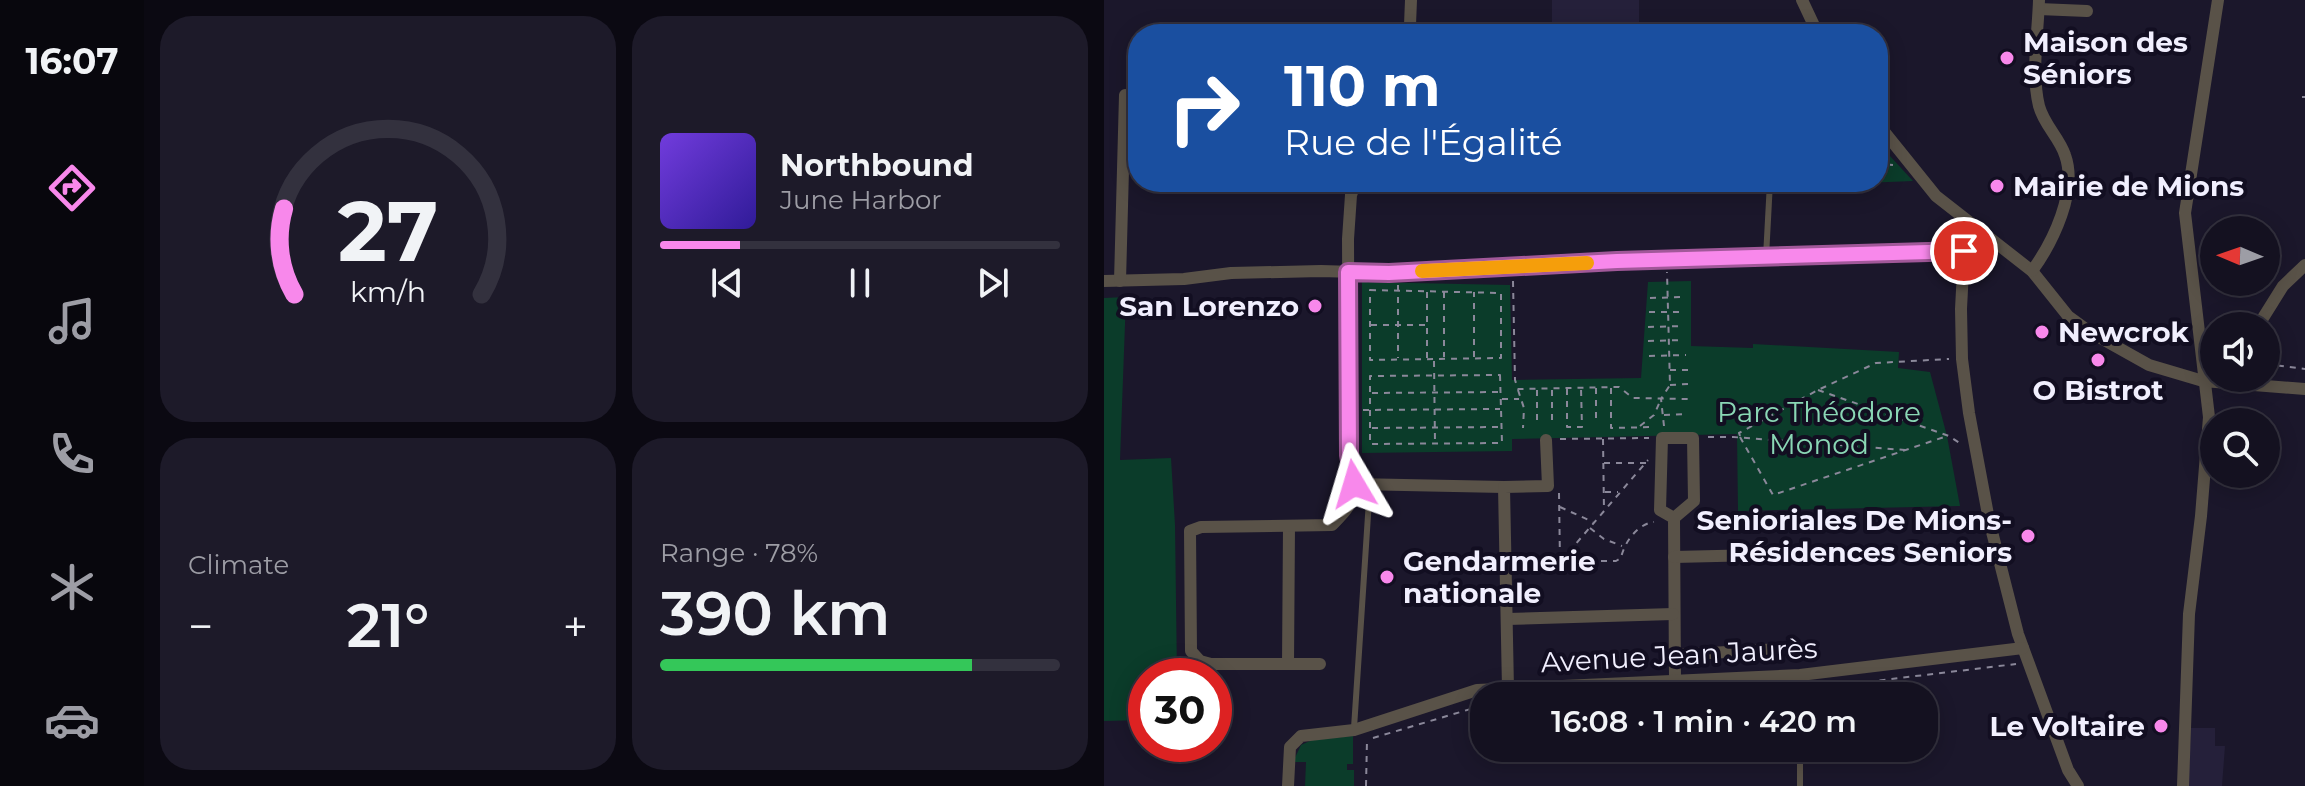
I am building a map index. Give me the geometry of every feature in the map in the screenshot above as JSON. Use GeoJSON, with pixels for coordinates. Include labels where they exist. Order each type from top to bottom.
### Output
{"type":"FeatureCollection","features":[{"type":"Feature","properties":{"kind":"street"},"geometry":{"type":"LineString","coordinates":[[1410,24],[1411,0]]}},
{"type":"Feature","properties":{"kind":"street"},"geometry":{"type":"LineString","coordinates":[[1802,0],[1813,24]]}},
{"type":"Feature","properties":{"kind":"street"},"geometry":{"type":"LineString","coordinates":[[2200,353],[2185,213],[2218,0]]}},
{"type":"Feature","properties":{"kind":"street"},"geometry":{"type":"LineString","coordinates":[[2032,271],[2043,255],[2069,194],[2070,175],[2060,143],[2043,119],[2039,105],[2036,85],[2039,4],[2087,11]]}},
{"type":"Feature","properties":{"kind":"street"},"geometry":{"type":"LineString","coordinates":[[1120,281],[1125,95]]}},
{"type":"Feature","properties":{"kind":"street"},"geometry":{"type":"LineString","coordinates":[[1888,136],[1936,196],[2032,271],[2068,316],[2149,365],[2200,380]]}},
{"type":"Feature","properties":{"kind":"street"},"geometry":{"type":"LineString","coordinates":[[1320,664],[1211,664],[1200,661],[1191,651],[1190,531],[1201,527],[1332,525],[1354,498],[1349,455],[1348,272],[1352,192]]}},
{"type":"Feature","properties":{"kind":"street"},"geometry":{"type":"LineString","coordinates":[[1975,227],[1964,251],[1961,309],[1962,359],[1974,442],[1989,520],[2023,648],[2068,770],[2078,786]]}},
{"type":"Feature","properties":{"kind":"street"},"geometry":{"type":"LineString","coordinates":[[1104,281],[1184,279],[1231,273],[1394,273],[1666,260],[1964,251]]}},
{"type":"Feature","properties":{"kind":"street"},"geometry":{"type":"LineString","coordinates":[[2267,312],[2283,286],[2305,265]]}},
{"type":"Feature","properties":{"kind":"street"},"geometry":{"type":"LineString","coordinates":[[2280,386],[2305,389]]}},
{"type":"Feature","properties":{"kind":"street"},"geometry":{"type":"LineString","coordinates":[[2183,786],[2189,614],[2207,457],[2209,417],[2205,392]]}},
{"type":"Feature","properties":{"kind":"street"},"geometry":{"type":"LineString","coordinates":[[1674,518],[1660,510],[1662,441],[1693,438],[1694,501],[1674,518],[1675,681]]}},
{"type":"Feature","properties":{"kind":"street"},"geometry":{"type":"LineString","coordinates":[[1354,484],[1548,486],[1546,440]]}},
{"type":"Feature","properties":{"kind":"street"},"geometry":{"type":"LineString","coordinates":[[1504,487],[1508,682]]}},
{"type":"Feature","properties":{"kind":"street"},"geometry":{"type":"LineString","coordinates":[[1288,664],[1289,526]]}},
{"type":"Feature","properties":{"kind":"street"},"geometry":{"type":"LineString","coordinates":[[1674,557],[1800,554]]}},
{"type":"Feature","properties":{"kind":"street"},"geometry":{"type":"LineString","coordinates":[[1507,619],[1673,614]]}},
{"type":"Feature","properties":{"kind":"street"},"geometry":{"type":"LineString","coordinates":[[1674,655],[1799,648]]}},
{"type":"Feature","properties":{"kind":"street","name":"Avenue Jean Jaurès"},"geometry":{"type":"LineString","coordinates":[[1654,682],[1800,675],[2023,648]]}},
{"type":"Feature","properties":{"kind":"street","name":"Avenue Jean Jaurès"},"geometry":{"type":"LineString","coordinates":[[1288,786],[1290,747],[1301,736],[1354,730],[1470,692]]}},
{"type":"Feature","properties":{"kind":"lane"},"geometry":{"type":"LineString","coordinates":[[1766,257],[1769,192]]}},
{"type":"Feature","properties":{"kind":"lane"},"geometry":{"type":"LineString","coordinates":[[1354,730],[1370,485]]}},
{"type":"Feature","properties":{"kind":"lane"},"geometry":{"type":"LineString","coordinates":[[1800,675],[1800,682]]}},
{"type":"Feature","properties":{"kind":"lane"},"geometry":{"type":"LineString","coordinates":[[1800,762],[1800,786]]}},
{"type":"Feature","properties":{"kind":"path"},"geometry":{"type":"LineString","coordinates":[[1640,427],[1654,415],[1670,385],[1666,260]]}},
{"type":"Feature","properties":{"kind":"path"},"geometry":{"type":"LineString","coordinates":[[1513,266],[1515,380],[1524,413],[1523,428]]}},
{"type":"Feature","properties":{"kind":"path"},"geometry":{"type":"LineString","coordinates":[[1394,273],[1398,291],[1398,359]]}},
{"type":"Feature","properties":{"kind":"path"},"geometry":{"type":"LineString","coordinates":[[1370,290],[1398,291],[1501,293],[1501,358],[1370,360],[1370,290]]}},
{"type":"Feature","properties":{"kind":"path"},"geometry":{"type":"LineString","coordinates":[[1427,291],[1427,359]]}},
{"type":"Feature","properties":{"kind":"path"},"geometry":{"type":"LineString","coordinates":[[1444,292],[1444,359]]}},
{"type":"Feature","properties":{"kind":"path"},"geometry":{"type":"LineString","coordinates":[[1474,292],[1474,358]]}},
{"type":"Feature","properties":{"kind":"path"},"geometry":{"type":"LineString","coordinates":[[1650,298],[1683,297]]}},
{"type":"Feature","properties":{"kind":"path"},"geometry":{"type":"LineString","coordinates":[[1649,312],[1683,312]]}},
{"type":"Feature","properties":{"kind":"path"},"geometry":{"type":"LineString","coordinates":[[1370,325],[1427,325]]}},
{"type":"Feature","properties":{"kind":"path"},"geometry":{"type":"LineString","coordinates":[[1648,327],[1683,326]]}},
{"type":"Feature","properties":{"kind":"path"},"geometry":{"type":"LineString","coordinates":[[1648,341],[1684,340]]}},
{"type":"Feature","properties":{"kind":"path"},"geometry":{"type":"LineString","coordinates":[[1649,356],[1686,355]]}},
{"type":"Feature","properties":{"kind":"path"},"geometry":{"type":"LineString","coordinates":[[1434,359],[1435,444]]}},
{"type":"Feature","properties":{"kind":"path"},"geometry":{"type":"LineString","coordinates":[[1947,436],[1773,495],[1739,433],[1876,363],[1962,359]]}},
{"type":"Feature","properties":{"kind":"path"},"geometry":{"type":"LineString","coordinates":[[2280,366],[2305,369]]}},
{"type":"Feature","properties":{"kind":"path"},"geometry":{"type":"LineString","coordinates":[[1670,370],[1688,370]]}},
{"type":"Feature","properties":{"kind":"path"},"geometry":{"type":"LineString","coordinates":[[1500,375],[1502,443],[1370,444],[1370,376],[1434,376],[1500,375]]}},
{"type":"Feature","properties":{"kind":"path"},"geometry":{"type":"LineString","coordinates":[[1670,385],[1688,384]]}},
{"type":"Feature","properties":{"kind":"path"},"geometry":{"type":"LineString","coordinates":[[1596,387],[1596,424]]}},
{"type":"Feature","properties":{"kind":"path"},"geometry":{"type":"LineString","coordinates":[[1611,387],[1611,428],[1664,427],[1661,399]]}},
{"type":"Feature","properties":{"kind":"path"},"geometry":{"type":"LineString","coordinates":[[1518,389],[1619,387],[1633,398],[1688,399]]}},
{"type":"Feature","properties":{"kind":"path"},"geometry":{"type":"LineString","coordinates":[[1552,388],[1552,426]]}},
{"type":"Feature","properties":{"kind":"path"},"geometry":{"type":"LineString","coordinates":[[1567,388],[1567,427],[1582,427],[1581,388]]}},
{"type":"Feature","properties":{"kind":"path"},"geometry":{"type":"LineString","coordinates":[[1537,389],[1537,426]]}},
{"type":"Feature","properties":{"kind":"path"},"geometry":{"type":"LineString","coordinates":[[1818,390],[1947,436],[1959,444],[1974,442]]}},
{"type":"Feature","properties":{"kind":"path"},"geometry":{"type":"LineString","coordinates":[[1370,393],[1500,392]]}},
{"type":"Feature","properties":{"kind":"path"},"geometry":{"type":"LineString","coordinates":[[1500,399],[1520,399]]}},
{"type":"Feature","properties":{"kind":"path"},"geometry":{"type":"LineString","coordinates":[[1350,411],[1501,409]]}},
{"type":"Feature","properties":{"kind":"path"},"geometry":{"type":"LineString","coordinates":[[1663,415],[1687,414]]}},
{"type":"Feature","properties":{"kind":"path"},"geometry":{"type":"LineString","coordinates":[[1370,428],[1501,427]]}},
{"type":"Feature","properties":{"kind":"path"},"geometry":{"type":"LineString","coordinates":[[1693,438],[1740,437],[1906,451]]}},
{"type":"Feature","properties":{"kind":"path"},"geometry":{"type":"LineString","coordinates":[[1603,439],[1604,512]]}},
{"type":"Feature","properties":{"kind":"path"},"geometry":{"type":"LineString","coordinates":[[1546,440],[1662,441]]}},
{"type":"Feature","properties":{"kind":"path"},"geometry":{"type":"LineString","coordinates":[[1560,562],[1662,441]]}},
{"type":"Feature","properties":{"kind":"path"},"geometry":{"type":"LineString","coordinates":[[1603,463],[1646,463]]}},
{"type":"Feature","properties":{"kind":"path"},"geometry":{"type":"LineString","coordinates":[[1548,486],[1559,493],[1560,562]]}},
{"type":"Feature","properties":{"kind":"path"},"geometry":{"type":"LineString","coordinates":[[1603,492],[1621,492]]}},
{"type":"Feature","properties":{"kind":"path"},"geometry":{"type":"LineString","coordinates":[[1560,507],[1594,522]]}},
{"type":"Feature","properties":{"kind":"path"},"geometry":{"type":"LineString","coordinates":[[1506,561],[1616,561],[1621,558],[1624,547],[1635,533],[1647,522],[1674,518]]}},
{"type":"Feature","properties":{"kind":"path"},"geometry":{"type":"LineString","coordinates":[[1589,527],[1604,539],[1624,547]]}},
{"type":"Feature","properties":{"kind":"path"},"geometry":{"type":"LineString","coordinates":[[1366,786],[1366,741],[1470,709]]}},
{"type":"Feature","properties":{"kind":"shaded area"},"geometry":{"type":"Polygon","coordinates":[[[1552,0],[1639,0],[1639,24],[1552,24],[1552,0]]]}},
{"type":"Feature","properties":{"kind":"shaded area"},"geometry":{"type":"Polygon","coordinates":[[[2191,728],[2215,728],[2215,746],[2225,746],[2222,786],[2188,786],[2191,728]]]}},
{"type":"Feature","properties":{"kind":"green space"},"geometry":{"type":"Polygon","coordinates":[[[1888,154],[1913,181],[1888,182],[1888,154]]]}},
{"type":"Feature","properties":{"kind":"green space","name":"Parc Théodore Monod"},"geometry":{"type":"Polygon","coordinates":[[[1691,281],[1691,346],[1753,348],[1753,344],[1899,352],[1898,368],[1930,372],[1947,436],[1960,506],[1738,511],[1737,434],[1512,439],[1512,451],[1362,453],[1362,282],[1510,285],[1512,380],[1641,378],[1648,282],[1691,281]]]}},
{"type":"Feature","properties":{"kind":"green space"},"geometry":{"type":"Polygon","coordinates":[[[1126,297],[1120,460],[1171,458],[1175,525],[1177,658],[1128,658],[1128,720],[1104,721],[1104,298],[1126,297]]]}},
{"type":"Feature","properties":{"kind":"green space"},"geometry":{"type":"Polygon","coordinates":[[[1353,736],[1353,764],[1347,764],[1347,770],[1354,770],[1354,786],[1305,786],[1306,762],[1293,762],[1301,745],[1312,740],[1353,736]]]}},
{"type":"Feature","properties":{"kind":"slow traffic"},"geometry":{"type":"LineString","coordinates":[[1422,271],[1587,263]]}},
{"type":"Feature","properties":{"kind":"place","name":"Maison des Séniors"},"geometry":{"type":"Point","coordinates":[2007,58]}},
{"type":"Feature","properties":{"kind":"place","name":"Mairie de Mions"},"geometry":{"type":"Point","coordinates":[1997,186]}},
{"type":"Feature","properties":{"kind":"place","name":"San Lorenzo"},"geometry":{"type":"Point","coordinates":[1315,306]}},
{"type":"Feature","properties":{"kind":"place","name":"Newcrok"},"geometry":{"type":"Point","coordinates":[2042,332]}},
{"type":"Feature","properties":{"kind":"place","name":"O Bistrot"},"geometry":{"type":"Point","coordinates":[2098,360]}},
{"type":"Feature","properties":{"kind":"place","name":"Senioriales De Mions- Résidences Seniors"},"geometry":{"type":"Point","coordinates":[2028,536]}},
{"type":"Feature","properties":{"kind":"place","name":"Gendarmerie nationale"},"geometry":{"type":"Point","coordinates":[1387,577]}},
{"type":"Feature","properties":{"kind":"place","name":"Le Voltaire"},"geometry":{"type":"Point","coordinates":[2161,726]}},
{"type":"Feature","properties":{"kind":"route"},"geometry":{"type":"LineString","coordinates":[[1354,484],[1349,455],[1348,272],[1964,251]]}}]}
